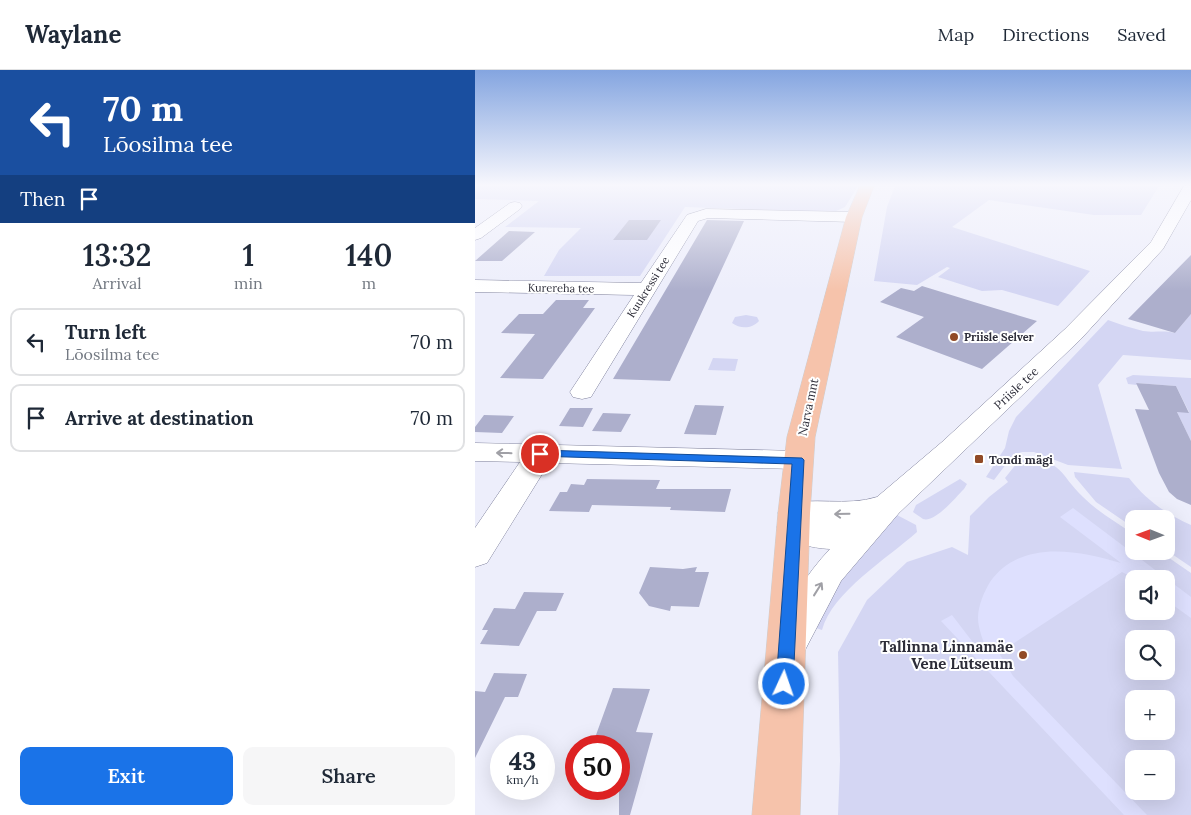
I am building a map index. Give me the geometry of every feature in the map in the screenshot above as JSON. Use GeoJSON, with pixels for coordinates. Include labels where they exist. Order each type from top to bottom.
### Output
{"type":"FeatureCollection","features":[{"type":"Feature","properties":{"kind":"main road","name":"Narva mnt"},"geometry":{"type":"LineString","coordinates":[[776,815],[798,460],[801,437],[818,360],[853,221]]}},
{"type":"Feature","properties":{"kind":"street"},"geometry":{"type":"LineString","coordinates":[[475,235],[495,221]]}},
{"type":"Feature","properties":{"kind":"street","name":"Kuukressi tee"},"geometry":{"type":"LineString","coordinates":[[582,392],[690,221]]}},
{"type":"Feature","properties":{"kind":"street","name":"Priisle tee"},"geometry":{"type":"LineString","coordinates":[[793,520],[867,512],[889,505],[1073,334],[1157,245],[1173,221]]}},
{"type":"Feature","properties":{"kind":"street","name":"Kurereha tee"},"geometry":{"type":"LineString","coordinates":[[475,286],[646,290]]}},
{"type":"Feature","properties":{"kind":"street"},"geometry":{"type":"LineString","coordinates":[[475,452],[798,460]]}},
{"type":"Feature","properties":{"kind":"street"},"geometry":{"type":"LineString","coordinates":[[475,554],[540,454]]}},
{"type":"Feature","properties":{"kind":"street"},"geometry":{"type":"LineString","coordinates":[[786,647],[829,572],[889,505]]}},
{"type":"Feature","properties":{"kind":"street"},"geometry":{"type":"LineString","coordinates":[[793,520],[806,534],[823,538],[863,533]]}},
{"type":"Feature","properties":{"kind":"shaded area"},"geometry":{"type":"Polygon","coordinates":[[[513,221],[676,221],[640,276],[544,276],[559,250],[581,228],[505,227],[513,221]]]}},
{"type":"Feature","properties":{"kind":"shaded area"},"geometry":{"type":"Polygon","coordinates":[[[885,221],[961,221],[952,227],[1090,271],[1058,306],[1002,290],[982,291],[938,277],[950,268],[947,267],[917,285],[874,281],[885,221]]]}},
{"type":"Feature","properties":{"kind":"shaded area"},"geometry":{"type":"Polygon","coordinates":[[[1191,314],[1191,360],[1123,355],[1098,385],[1122,469],[1068,465],[1034,452],[1022,452],[1013,455],[994,480],[986,477],[1005,448],[1009,431],[1016,417],[1108,320],[1143,331],[1175,333],[1191,314]]]}},
{"type":"Feature","properties":{"kind":"shaded area"},"geometry":{"type":"Polygon","coordinates":[[[746,315],[757,317],[759,321],[753,326],[746,327],[732,323],[735,317],[746,315]]]}},
{"type":"Feature","properties":{"kind":"shaded area"},"geometry":{"type":"Polygon","coordinates":[[[713,358],[738,359],[735,371],[708,370],[713,358]]]}},
{"type":"Feature","properties":{"kind":"shaded area"},"geometry":{"type":"Polygon","coordinates":[[[1133,375],[1191,378],[1191,441],[1177,412],[1189,412],[1176,386],[1128,384],[1126,378],[1133,375]]]}},
{"type":"Feature","properties":{"kind":"shaded area"},"geometry":{"type":"Polygon","coordinates":[[[1024,458],[1047,462],[1054,466],[1089,502],[1125,528],[1125,547],[1073,508],[1060,517],[1121,563],[1087,554],[1051,552],[1033,554],[1017,559],[1002,568],[990,582],[979,609],[979,627],[987,652],[978,649],[952,615],[941,621],[1124,815],[838,815],[840,761],[838,652],[867,600],[907,562],[952,547],[968,555],[970,516],[1008,482],[1005,478],[1017,463],[1024,458]]]}},
{"type":"Feature","properties":{"kind":"shaded area"},"geometry":{"type":"Polygon","coordinates":[[[1074,472],[1129,478],[1142,493],[1163,510],[1125,510],[1125,522],[1096,502],[1075,477],[1074,472]]]}},
{"type":"Feature","properties":{"kind":"shaded area"},"geometry":{"type":"Polygon","coordinates":[[[960,479],[967,484],[964,489],[939,513],[928,519],[923,519],[913,512],[916,505],[960,479]]]}},
{"type":"Feature","properties":{"kind":"shaded area","name":"Tallinna Linnamäe Vene Lütseum"},"geometry":{"type":"Polygon","coordinates":[[[1067,505],[1084,507],[1125,543],[1125,560],[1149,560],[1166,570],[1125,570],[1125,620],[1175,620],[1175,575],[1191,585],[1191,815],[838,815],[948,601],[1067,505]]]}},
{"type":"Feature","properties":{"kind":"shaded area"},"geometry":{"type":"Polygon","coordinates":[[[897,515],[916,525],[917,532],[862,576],[837,602],[822,630],[816,628],[826,598],[841,572],[872,538],[897,515]]]}},
{"type":"Feature","properties":{"kind":"shaded area"},"geometry":{"type":"Polygon","coordinates":[[[1175,517],[1191,525],[1191,567],[1175,556],[1175,517]]]}},
{"type":"Feature","properties":{"kind":"shaded area"},"geometry":{"type":"Polygon","coordinates":[[[1142,560],[1172,560],[1191,573],[1191,597],[1175,585],[1175,570],[1155,570],[1142,560]]]}},
{"type":"Feature","properties":{"kind":"shaded area"},"geometry":{"type":"Polygon","coordinates":[[[1122,572],[1125,574],[1125,620],[1175,620],[1175,606],[1191,618],[1191,815],[1147,815],[1133,800],[1175,800],[1175,750],[1125,750],[1125,792],[1013,676],[999,653],[1122,572]]]}},
{"type":"Feature","properties":{"kind":"building"},"geometry":{"type":"Polygon","coordinates":[[[628,221],[660,221],[647,240],[613,240],[628,221]]]}},
{"type":"Feature","properties":{"kind":"building"},"geometry":{"type":"Polygon","coordinates":[[[707,221],[744,221],[670,381],[613,379],[707,221]]]}},
{"type":"Feature","properties":{"kind":"building"},"geometry":{"type":"Polygon","coordinates":[[[509,231],[535,232],[502,261],[475,261],[509,231]]]}},
{"type":"Feature","properties":{"kind":"building"},"geometry":{"type":"Polygon","coordinates":[[[1191,255],[1191,314],[1175,333],[1128,319],[1191,255]]]}},
{"type":"Feature","properties":{"kind":"building"},"geometry":{"type":"Polygon","coordinates":[[[922,286],[1037,321],[982,369],[896,337],[924,317],[880,302],[901,288],[914,291],[922,286]]]}},
{"type":"Feature","properties":{"kind":"building"},"geometry":{"type":"Polygon","coordinates":[[[556,300],[589,300],[583,308],[595,308],[543,379],[500,378],[535,334],[501,333],[519,314],[543,314],[556,300]]]}},
{"type":"Feature","properties":{"kind":"building"},"geometry":{"type":"Polygon","coordinates":[[[1136,383],[1176,386],[1189,413],[1177,412],[1191,441],[1191,505],[1177,499],[1169,492],[1159,473],[1135,409],[1149,410],[1136,383]]]}},
{"type":"Feature","properties":{"kind":"building"},"geometry":{"type":"Polygon","coordinates":[[[695,405],[724,406],[716,435],[684,434],[695,405]]]}},
{"type":"Feature","properties":{"kind":"building"},"geometry":{"type":"Polygon","coordinates":[[[570,408],[593,408],[583,427],[559,426],[570,408]]]}},
{"type":"Feature","properties":{"kind":"building"},"geometry":{"type":"Polygon","coordinates":[[[603,413],[631,414],[621,432],[592,431],[603,413]]]}},
{"type":"Feature","properties":{"kind":"building"},"geometry":{"type":"Polygon","coordinates":[[[484,415],[514,416],[502,433],[475,432],[475,427],[484,415]]]}},
{"type":"Feature","properties":{"kind":"building"},"geometry":{"type":"Polygon","coordinates":[[[587,479],[660,480],[656,489],[731,489],[725,512],[670,510],[671,507],[592,505],[589,512],[549,511],[560,492],[567,492],[571,484],[584,485],[587,479]]]}},
{"type":"Feature","properties":{"kind":"building"},"geometry":{"type":"Polygon","coordinates":[[[650,567],[683,569],[697,567],[695,572],[709,572],[699,607],[671,606],[670,611],[649,606],[639,593],[650,567]]]}},
{"type":"Feature","properties":{"kind":"building"},"geometry":{"type":"Polygon","coordinates":[[[524,592],[564,593],[556,611],[537,611],[519,646],[480,644],[488,630],[482,630],[494,608],[515,609],[524,592]]]}},
{"type":"Feature","properties":{"kind":"building"},"geometry":{"type":"Polygon","coordinates":[[[494,673],[527,674],[518,697],[505,697],[475,758],[475,691],[485,692],[494,673]]]}},
{"type":"Feature","properties":{"kind":"building"},"geometry":{"type":"Polygon","coordinates":[[[613,688],[650,689],[636,732],[653,733],[630,815],[619,815],[619,800],[630,800],[630,735],[596,735],[613,688]]]}},
{"type":"Feature","properties":{"kind":"place","name":"Priisle Selver"},"geometry":{"type":"Point","coordinates":[954,337]}},
{"type":"Feature","properties":{"kind":"place","name":"Tondi mägi"},"geometry":{"type":"Point","coordinates":[979,459]}},
{"type":"Feature","properties":{"kind":"place","name":"Tallinna Linnamäe Vene Lütseum"},"geometry":{"type":"Point","coordinates":[1023,655]}},
{"type":"Feature","properties":{"kind":"route"},"geometry":{"type":"LineString","coordinates":[[540,454],[798,460],[784,684]]}}]}
